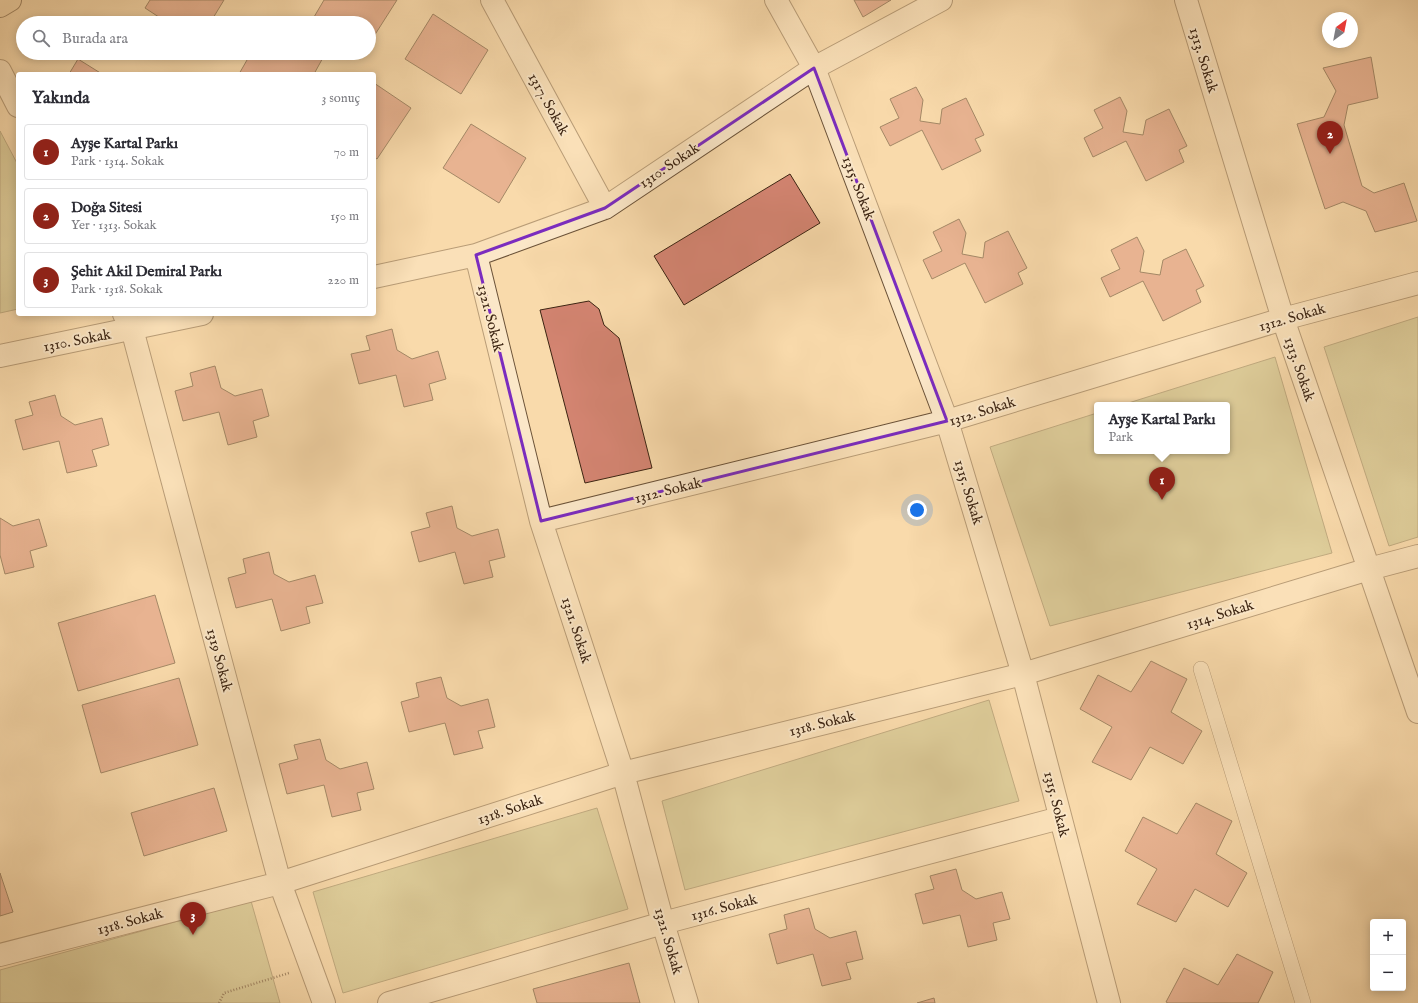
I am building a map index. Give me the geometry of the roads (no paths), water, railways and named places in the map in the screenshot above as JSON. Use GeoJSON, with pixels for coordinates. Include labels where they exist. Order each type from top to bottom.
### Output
{"type":"FeatureCollection","features":[{"type":"Feature","properties":{"kind":"main road"},"geometry":{"type":"LineString","coordinates":[[0,6],[10,0]]}},
{"type":"Feature","properties":{"kind":"street","name":"1317. Sokak"},"geometry":{"type":"LineString","coordinates":[[492,0],[605,208]]}},
{"type":"Feature","properties":{"kind":"street","name":"1315. Sokak"},"geometry":{"type":"LineString","coordinates":[[776,0],[814,68],[947,421],[1023,674],[1109,1003]]}},
{"type":"Feature","properties":{"kind":"street","name":"1310. Sokak"},"geometry":{"type":"LineString","coordinates":[[376,277],[476,255],[605,208],[814,68],[941,0]]}},
{"type":"Feature","properties":{"kind":"street","name":"1313. Sokak"},"geometry":{"type":"LineString","coordinates":[[1186,0],[1283,319],[1418,712]]}},
{"type":"Feature","properties":{"kind":"street"},"geometry":{"type":"LineString","coordinates":[[0,71],[16,102]]}},
{"type":"Feature","properties":{"kind":"street","name":"1321. Sokak"},"geometry":{"type":"LineString","coordinates":[[476,255],[541,521],[623,772],[663,923],[687,1003]]}},
{"type":"Feature","properties":{"kind":"street","name":"1312. Sokak"},"geometry":{"type":"LineString","coordinates":[[541,521],[947,421],[1283,319],[1418,283]]}},
{"type":"Feature","properties":{"kind":"street","name":"1310. Sokak"},"geometry":{"type":"LineString","coordinates":[[0,356],[128,322],[184,316]]}},
{"type":"Feature","properties":{"kind":"street","name":"1319 Sokak"},"geometry":{"type":"LineString","coordinates":[[128,322],[280,883],[324,1003]]}},
{"type":"Feature","properties":{"kind":"street","name":"1314. Sokak"},"geometry":{"type":"LineString","coordinates":[[1023,674],[1369,569],[1418,556]]}},
{"type":"Feature","properties":{"kind":"street","name":"1318. Sokak"},"geometry":{"type":"LineString","coordinates":[[0,955],[280,883],[623,772],[1023,674]]}},
{"type":"Feature","properties":{"kind":"street","name":"1316. Sokak"},"geometry":{"type":"LineString","coordinates":[[389,1003],[663,923],[1060,818]]}},
{"type":"Feature","properties":{"kind":"lane"},"geometry":{"type":"LineString","coordinates":[[1201,668],[1303,1003]]}},
{"type":"Feature","properties":{"kind":"place","name":"Doğa Sitesi"},"geometry":{"type":"Point","coordinates":[1330,154]}},
{"type":"Feature","properties":{"kind":"place","name":"Ayşe Kartal Parkı"},"geometry":{"type":"Point","coordinates":[1162,500]}},
{"type":"Feature","properties":{"kind":"place","name":"Şehit Akil Demiral Parkı"},"geometry":{"type":"Point","coordinates":[193,935]}}]}
